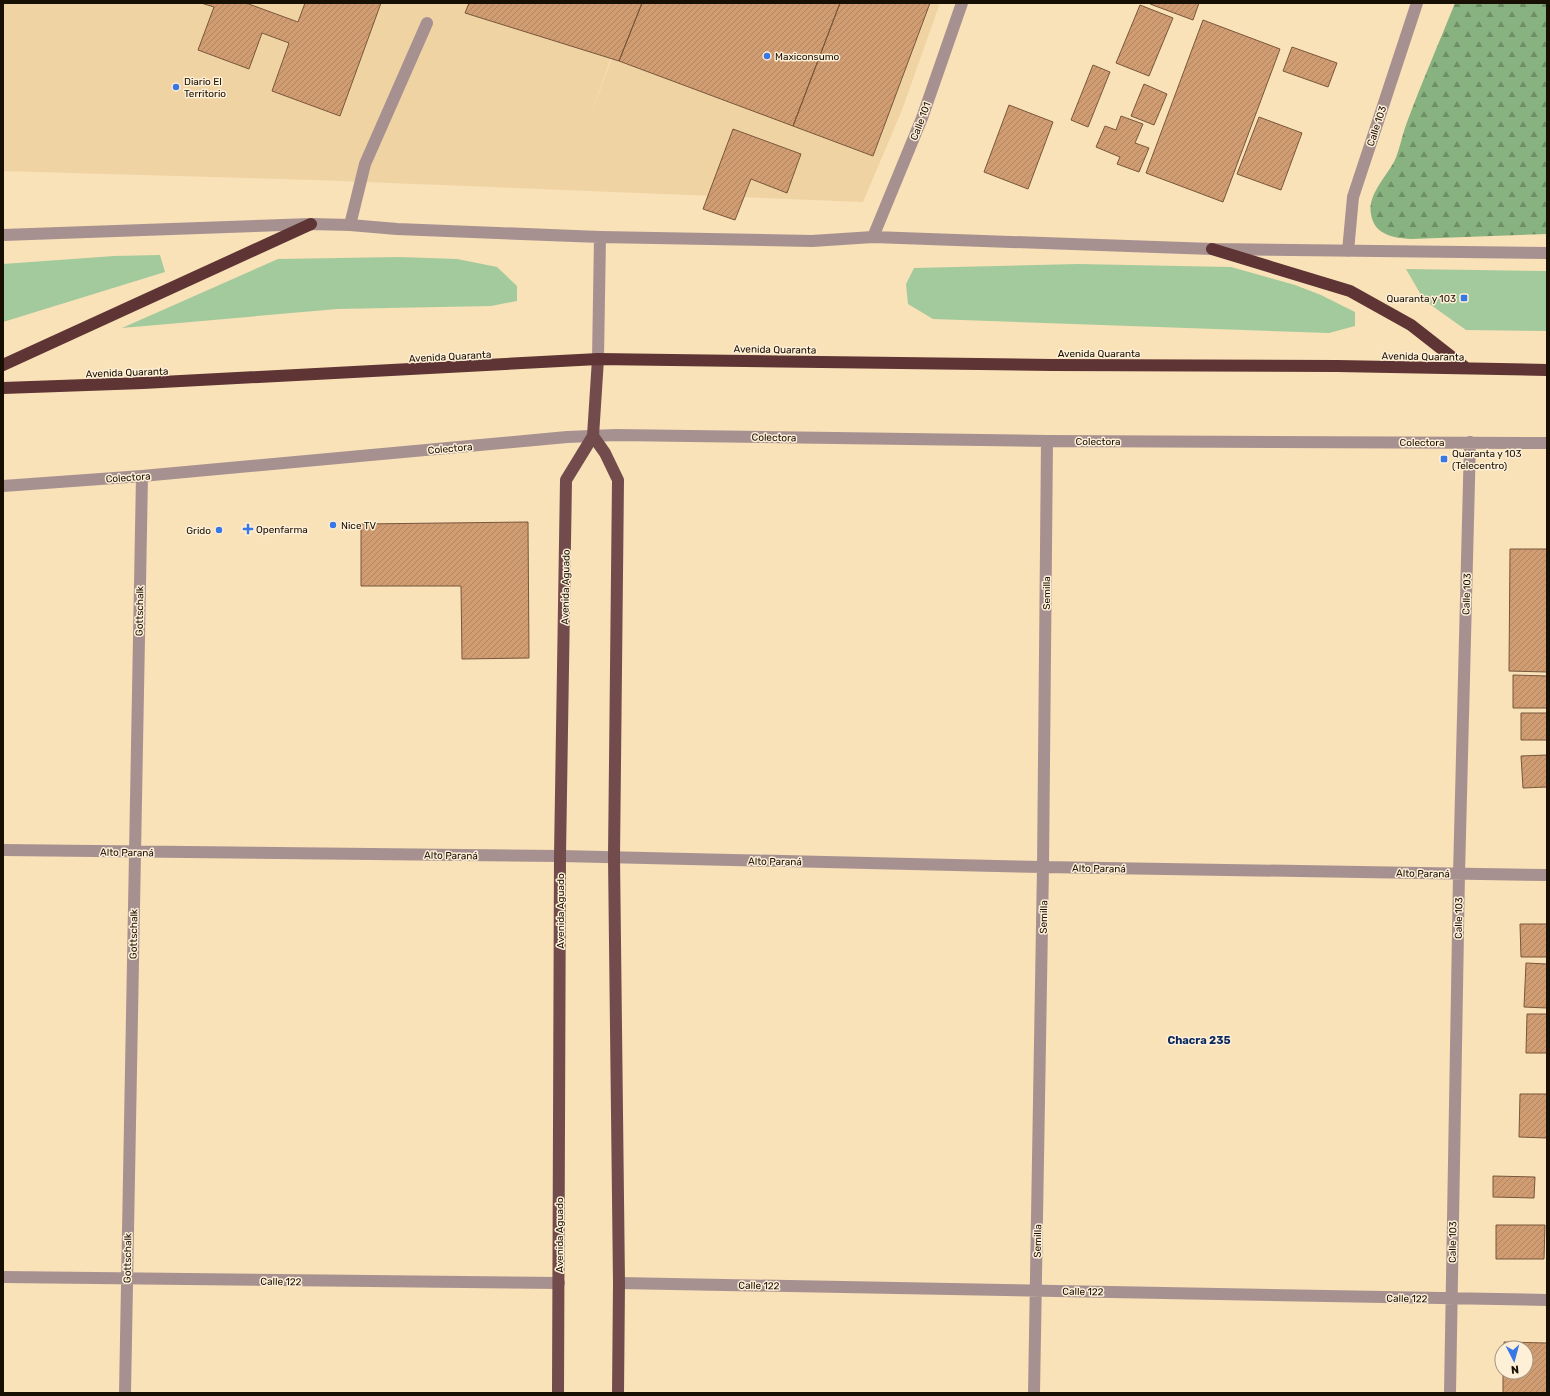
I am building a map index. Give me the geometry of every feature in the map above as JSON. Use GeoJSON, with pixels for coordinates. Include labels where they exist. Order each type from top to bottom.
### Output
{"type":"FeatureCollection","features":[{"type":"Feature","properties":{"kind":"highway"},"geometry":{"type":"LineString","coordinates":[[3,366],[311,224]]}},
{"type":"Feature","properties":{"kind":"highway"},"geometry":{"type":"LineString","coordinates":[[1212,249],[1350,291],[1411,325],[1466,368]]}},
{"type":"Feature","properties":{"kind":"highway","name":"Avenida Quaranta"},"geometry":{"type":"LineString","coordinates":[[3,388],[143,383],[598,359],[1053,365],[1337,366],[1547,370]]}},
{"type":"Feature","properties":{"kind":"main road","name":"Avenida Aguado"},"geometry":{"type":"LineString","coordinates":[[558,1393],[560,856],[566,480],[593,436],[598,359]]}},
{"type":"Feature","properties":{"kind":"main road"},"geometry":{"type":"LineString","coordinates":[[593,436],[605,453],[618,480],[614,857],[619,1283],[618,1393]]}},
{"type":"Feature","properties":{"kind":"street","name":"Calle 101"},"geometry":{"type":"LineString","coordinates":[[874,237],[922,118],[962,3]]}},
{"type":"Feature","properties":{"kind":"street","name":"Calle 103"},"geometry":{"type":"LineString","coordinates":[[1348,250],[1353,197],[1417,3]]}},
{"type":"Feature","properties":{"kind":"street"},"geometry":{"type":"LineString","coordinates":[[350,225],[365,164],[428,23]]}},
{"type":"Feature","properties":{"kind":"street"},"geometry":{"type":"LineString","coordinates":[[3,235],[311,224],[600,237],[812,241],[874,237],[1212,249],[1547,253]]}},
{"type":"Feature","properties":{"kind":"street"},"geometry":{"type":"LineString","coordinates":[[598,359],[600,237]]}},
{"type":"Feature","properties":{"kind":"street","name":"Colectora"},"geometry":{"type":"LineString","coordinates":[[3,486],[142,476],[560,438],[616,435],[1047,441],[1547,443]]}},
{"type":"Feature","properties":{"kind":"street","name":"Semilla"},"geometry":{"type":"LineString","coordinates":[[1034,1393],[1043,867],[1047,441]]}},
{"type":"Feature","properties":{"kind":"street","name":"Calle 103"},"geometry":{"type":"LineString","coordinates":[[1450,1393],[1459,874],[1470,442]]}},
{"type":"Feature","properties":{"kind":"street","name":"Gottschalk"},"geometry":{"type":"LineString","coordinates":[[125,1393],[142,476]]}},
{"type":"Feature","properties":{"kind":"street","name":"Alto Paraná"},"geometry":{"type":"LineString","coordinates":[[3,850],[560,856],[1043,867],[1547,875]]}},
{"type":"Feature","properties":{"kind":"street","name":"Calle 122"},"geometry":{"type":"LineString","coordinates":[[3,1277],[559,1283]]}},
{"type":"Feature","properties":{"kind":"street","name":"Calle 122"},"geometry":{"type":"LineString","coordinates":[[619,1283],[1547,1300]]}},
{"type":"Feature","properties":{"kind":"shaded area"},"geometry":{"type":"Polygon","coordinates":[[[3,3],[630,3],[588,123],[632,3],[940,3],[902,110],[863,202],[315,180],[3,171],[3,3]]]}},
{"type":"Feature","properties":{"kind":"green space"},"geometry":{"type":"Polygon","coordinates":[[[1455,3],[1547,3],[1547,234],[1411,239],[1398,238],[1386,234],[1376,227],[1373,221],[1371,214],[1372,200],[1378,186],[1395,160],[1412,110],[1455,3]]]}},
{"type":"Feature","properties":{"kind":"green space"},"geometry":{"type":"Polygon","coordinates":[[[160,255],[165,272],[3,322],[3,264],[114,256],[160,255]]]}},
{"type":"Feature","properties":{"kind":"green space"},"geometry":{"type":"Polygon","coordinates":[[[399,257],[457,259],[497,267],[517,286],[517,301],[491,306],[337,309],[122,328],[278,259],[399,257]]]}},
{"type":"Feature","properties":{"kind":"green space"},"geometry":{"type":"Polygon","coordinates":[[[1078,264],[1231,267],[1295,285],[1321,295],[1355,312],[1355,326],[1329,333],[933,319],[908,304],[906,284],[914,268],[1078,264]]]}},
{"type":"Feature","properties":{"kind":"green space"},"geometry":{"type":"Polygon","coordinates":[[[1406,269],[1547,271],[1547,331],[1466,330],[1424,300],[1406,269]]]}},
{"type":"Feature","properties":{"kind":"building"},"geometry":{"type":"Polygon","coordinates":[[[201,3],[246,3],[298,22],[305,3],[381,3],[340,116],[272,91],[289,43],[262,33],[249,69],[198,50],[214,7],[201,3]]]}},
{"type":"Feature","properties":{"kind":"building"},"geometry":{"type":"Polygon","coordinates":[[[469,3],[642,3],[619,61],[465,13],[469,3]]]}},
{"type":"Feature","properties":{"kind":"building"},"geometry":{"type":"Polygon","coordinates":[[[642,3],[840,3],[793,126],[619,61],[642,3]]]}},
{"type":"Feature","properties":{"kind":"building"},"geometry":{"type":"Polygon","coordinates":[[[840,3],[930,3],[873,156],[793,126],[840,3]]]}},
{"type":"Feature","properties":{"kind":"building"},"geometry":{"type":"Polygon","coordinates":[[[1150,3],[1199,3],[1193,20],[1150,3]]]}},
{"type":"Feature","properties":{"kind":"building"},"geometry":{"type":"Polygon","coordinates":[[[1140,5],[1173,18],[1149,76],[1116,63],[1140,5]]]}},
{"type":"Feature","properties":{"kind":"building"},"geometry":{"type":"Polygon","coordinates":[[[1203,20],[1280,49],[1223,202],[1146,173],[1203,20]]]}},
{"type":"Feature","properties":{"kind":"building"},"geometry":{"type":"Polygon","coordinates":[[[1292,47],[1337,63],[1328,87],[1283,71],[1292,47]]]}},
{"type":"Feature","properties":{"kind":"building"},"geometry":{"type":"Polygon","coordinates":[[[1093,65],[1110,72],[1088,127],[1071,120],[1093,65]]]}},
{"type":"Feature","properties":{"kind":"building"},"geometry":{"type":"Polygon","coordinates":[[[1144,84],[1167,94],[1154,125],[1131,116],[1144,84]]]}},
{"type":"Feature","properties":{"kind":"building"},"geometry":{"type":"Polygon","coordinates":[[[1009,105],[1053,122],[1028,189],[984,172],[1009,105]]]}},
{"type":"Feature","properties":{"kind":"building"},"geometry":{"type":"Polygon","coordinates":[[[1121,116],[1143,124],[1135,143],[1149,148],[1139,172],[1117,164],[1120,157],[1096,147],[1105,126],[1116,130],[1121,116]]]}},
{"type":"Feature","properties":{"kind":"building"},"geometry":{"type":"Polygon","coordinates":[[[1259,117],[1302,133],[1281,190],[1237,174],[1259,117]]]}},
{"type":"Feature","properties":{"kind":"building"},"geometry":{"type":"Polygon","coordinates":[[[733,129],[801,154],[787,193],[751,179],[735,220],[703,209],[733,129]]]}},
{"type":"Feature","properties":{"kind":"building"},"geometry":{"type":"Polygon","coordinates":[[[528,522],[529,658],[462,659],[461,586],[361,586],[361,524],[528,522]]]}},
{"type":"Feature","properties":{"kind":"building"},"geometry":{"type":"Polygon","coordinates":[[[1510,549],[1547,549],[1547,672],[1509,671],[1510,549]]]}},
{"type":"Feature","properties":{"kind":"building"},"geometry":{"type":"Polygon","coordinates":[[[1513,675],[1547,676],[1547,708],[1513,708],[1513,675]]]}},
{"type":"Feature","properties":{"kind":"building"},"geometry":{"type":"Polygon","coordinates":[[[1521,713],[1547,713],[1547,740],[1521,740],[1521,713]]]}},
{"type":"Feature","properties":{"kind":"building"},"geometry":{"type":"Polygon","coordinates":[[[1547,755],[1547,787],[1523,788],[1521,756],[1547,755]]]}},
{"type":"Feature","properties":{"kind":"building"},"geometry":{"type":"Polygon","coordinates":[[[1520,924],[1547,924],[1547,957],[1521,957],[1520,924]]]}},
{"type":"Feature","properties":{"kind":"building"},"geometry":{"type":"Polygon","coordinates":[[[1526,963],[1547,964],[1547,1008],[1524,1007],[1526,963]]]}},
{"type":"Feature","properties":{"kind":"building"},"geometry":{"type":"Polygon","coordinates":[[[1527,1014],[1547,1014],[1547,1053],[1526,1053],[1527,1014]]]}},
{"type":"Feature","properties":{"kind":"building"},"geometry":{"type":"Polygon","coordinates":[[[1520,1094],[1547,1094],[1547,1138],[1519,1137],[1520,1094]]]}},
{"type":"Feature","properties":{"kind":"building"},"geometry":{"type":"Polygon","coordinates":[[[1493,1176],[1535,1177],[1534,1198],[1493,1197],[1493,1176]]]}},
{"type":"Feature","properties":{"kind":"building"},"geometry":{"type":"Polygon","coordinates":[[[1496,1225],[1545,1225],[1544,1259],[1496,1259],[1496,1225]]]}},
{"type":"Feature","properties":{"kind":"building"},"geometry":{"type":"Polygon","coordinates":[[[1534,1343],[1547,1343],[1547,1393],[1503,1393],[1503,1380],[1534,1380],[1534,1343]]]}},
{"type":"Feature","properties":{"kind":"place","name":"Maxiconsumo"},"geometry":{"type":"Point","coordinates":[767,56]}},
{"type":"Feature","properties":{"kind":"place","name":"Diario El Territorio"},"geometry":{"type":"Point","coordinates":[176,87]}},
{"type":"Feature","properties":{"kind":"place","name":"Quaranta y 103"},"geometry":{"type":"Point","coordinates":[1464,298]}},
{"type":"Feature","properties":{"kind":"place","name":"Quaranta y 103 (Telecentro)"},"geometry":{"type":"Point","coordinates":[1444,459]}},
{"type":"Feature","properties":{"kind":"place","name":"Nice TV"},"geometry":{"type":"Point","coordinates":[333,525]}},
{"type":"Feature","properties":{"kind":"place","name":"Openfarma"},"geometry":{"type":"Point","coordinates":[248,529]}},
{"type":"Feature","properties":{"kind":"place","name":"Grido"},"geometry":{"type":"Point","coordinates":[219,530]}},
{"type":"Feature","properties":{"kind":"district","name":"Chacra 235"},"geometry":{"type":"Point","coordinates":[1199,1040]}}]}
